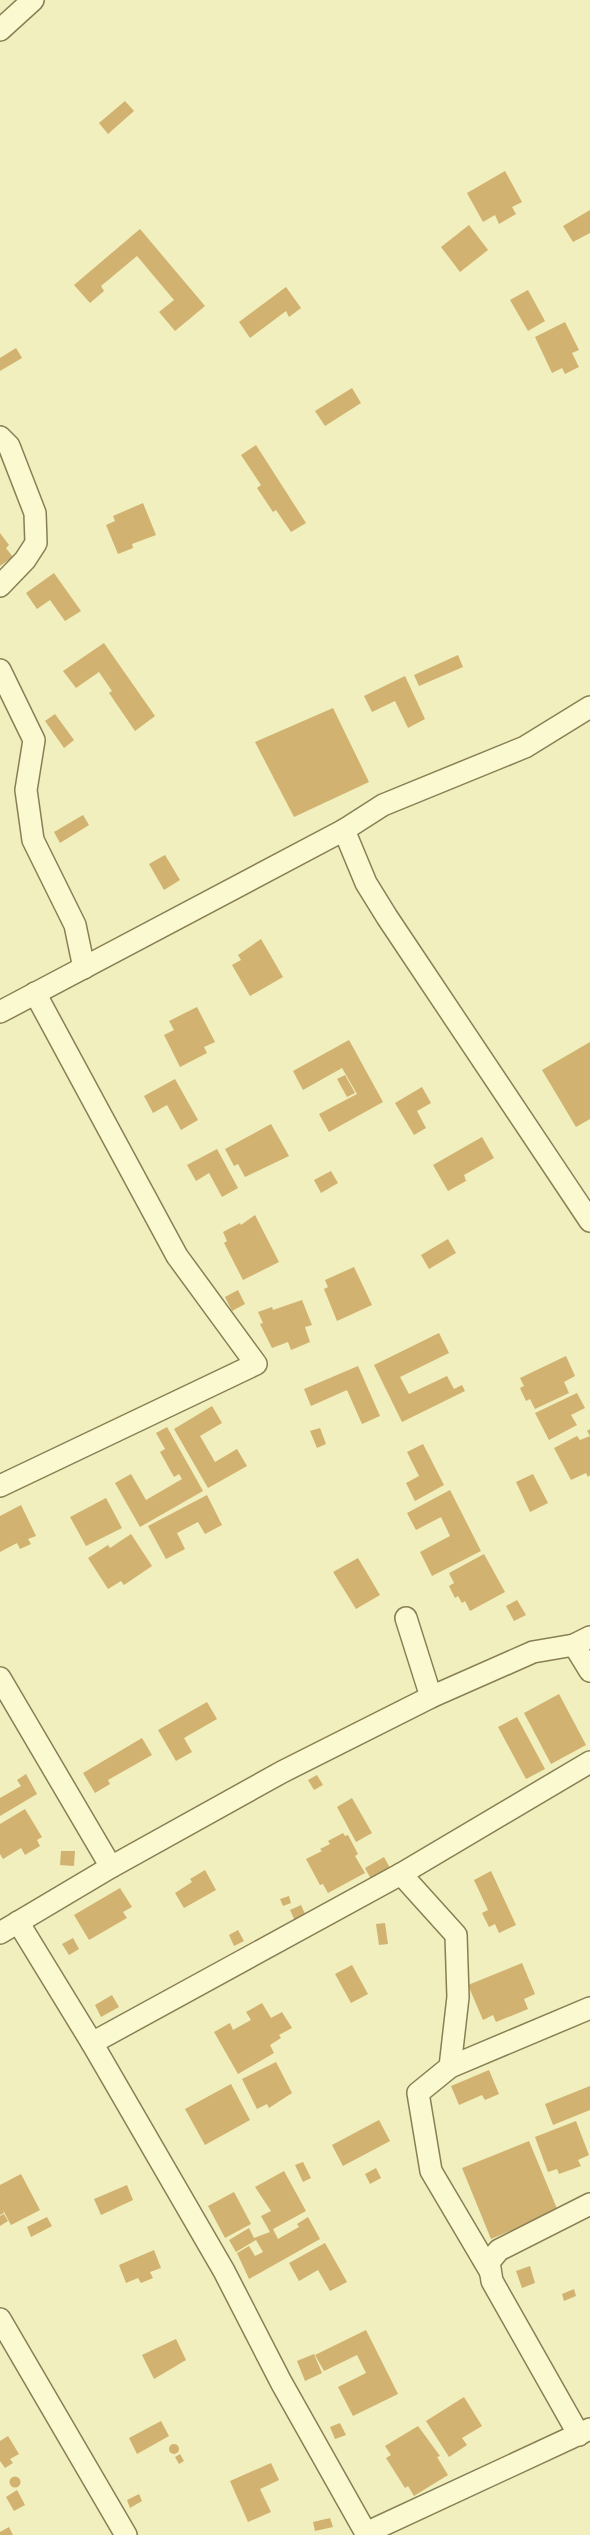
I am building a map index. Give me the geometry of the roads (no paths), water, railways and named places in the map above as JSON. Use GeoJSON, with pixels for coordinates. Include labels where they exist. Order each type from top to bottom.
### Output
{"type":"FeatureCollection","features":[{"type":"Feature","properties":{"kind":"street"},"geometry":{"type":"LineString","coordinates":[[0,30],[33,0]]}},
{"type":"Feature","properties":{"kind":"street"},"geometry":{"type":"LineString","coordinates":[[0,437],[9,446],[35,513],[36,543],[25,560],[0,586]]}},
{"type":"Feature","properties":{"kind":"street"},"geometry":{"type":"LineString","coordinates":[[0,670],[34,740],[26,790],[33,840],[75,925],[84,968]]}},
{"type":"Feature","properties":{"kind":"street"},"geometry":{"type":"LineString","coordinates":[[0,1012],[344,830],[383,805],[525,747],[590,707]]}},
{"type":"Feature","properties":{"kind":"street"},"geometry":{"type":"LineString","coordinates":[[344,830],[366,883],[381,908],[590,1221]]}},
{"type":"Feature","properties":{"kind":"street"},"geometry":{"type":"LineString","coordinates":[[0,1486],[256,1364],[177,1256],[35,993]]}},
{"type":"Feature","properties":{"kind":"street"},"geometry":{"type":"LineString","coordinates":[[406,1618],[432,1697]]}},
{"type":"Feature","properties":{"kind":"street"},"geometry":{"type":"LineString","coordinates":[[590,1671],[582,1641],[532,1652],[432,1697],[282,1772],[111,1867],[9,1927],[92,2043],[224,2271],[281,2382],[367,2534],[585,2432],[492,2281],[489,2262],[498,2250],[590,2204]]}},
{"type":"Feature","properties":{"kind":"street"},"geometry":{"type":"LineString","coordinates":[[0,1678],[7,1705],[111,1867]]}},
{"type":"Feature","properties":{"kind":"street"},"geometry":{"type":"LineString","coordinates":[[92,2043],[401,1874],[590,1762]]}},
{"type":"Feature","properties":{"kind":"street"},"geometry":{"type":"LineString","coordinates":[[401,1874],[456,1935],[458,1997],[450,2067]]}},
{"type":"Feature","properties":{"kind":"street"},"geometry":{"type":"LineString","coordinates":[[490,2271],[431,2171],[418,2093],[450,2067],[590,2008]]}},
{"type":"Feature","properties":{"kind":"street"},"geometry":{"type":"LineString","coordinates":[[0,2319],[126,2535]]}}]}
